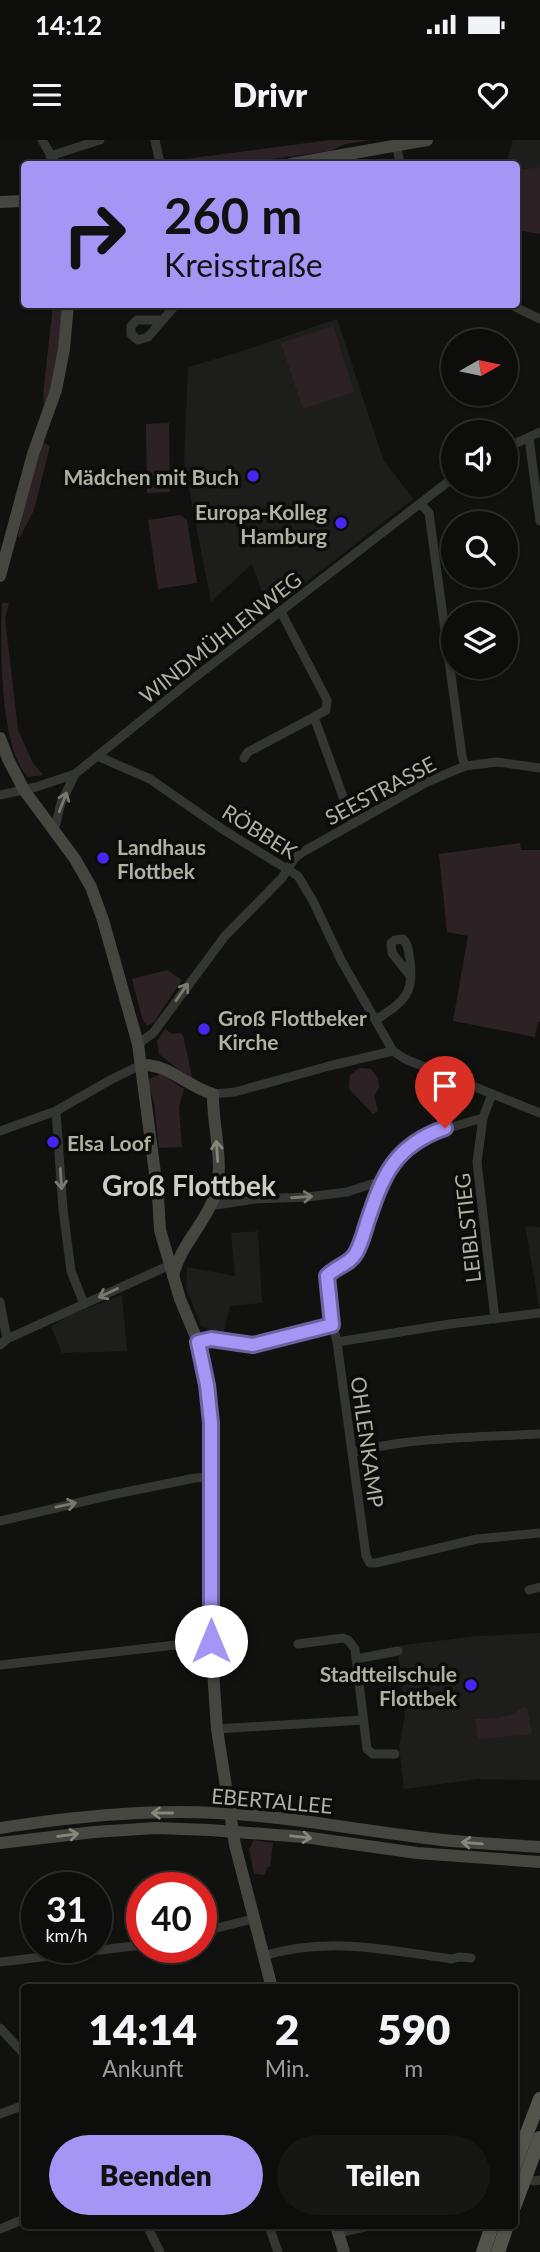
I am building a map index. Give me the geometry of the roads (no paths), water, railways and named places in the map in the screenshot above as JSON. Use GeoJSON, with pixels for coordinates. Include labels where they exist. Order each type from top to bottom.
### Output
{"type":"FeatureCollection","features":[{"type":"Feature","properties":{"kind":"main road"},"geometry":{"type":"LineString","coordinates":[[518,2157],[540,2099]]}},
{"type":"Feature","properties":{"kind":"main road"},"geometry":{"type":"LineString","coordinates":[[518,2201],[533,2179],[540,2138]]}},
{"type":"Feature","properties":{"kind":"main road"},"geometry":{"type":"LineString","coordinates":[[483,2252],[491,2229]]}},
{"type":"Feature","properties":{"kind":"main road"},"geometry":{"type":"LineString","coordinates":[[498,2252],[506,2229]]}},
{"type":"Feature","properties":{"kind":"street"},"geometry":{"type":"LineString","coordinates":[[42,140],[52,161]]}},
{"type":"Feature","properties":{"kind":"street"},"geometry":{"type":"LineString","coordinates":[[54,161],[100,140]]}},
{"type":"Feature","properties":{"kind":"street"},"geometry":{"type":"LineString","coordinates":[[155,140],[159,161]]}},
{"type":"Feature","properties":{"kind":"street"},"geometry":{"type":"LineString","coordinates":[[305,161],[396,143],[428,140]]}},
{"type":"Feature","properties":{"kind":"street"},"geometry":{"type":"LineString","coordinates":[[396,143],[399,161]]}},
{"type":"Feature","properties":{"kind":"street"},"geometry":{"type":"LineString","coordinates":[[0,202],[21,200]]}},
{"type":"Feature","properties":{"kind":"street"},"geometry":{"type":"LineString","coordinates":[[0,576],[33,454],[56,390],[64,349],[68,308]]}},
{"type":"Feature","properties":{"kind":"street"},"geometry":{"type":"LineString","coordinates":[[162,320],[172,308]]}},
{"type":"Feature","properties":{"kind":"street"},"geometry":{"type":"LineString","coordinates":[[517,308],[540,319]]}},
{"type":"Feature","properties":{"kind":"street"},"geometry":{"type":"LineString","coordinates":[[518,443],[540,432]]}},
{"type":"Feature","properties":{"kind":"street"},"geometry":{"type":"LineString","coordinates":[[529,438],[540,521]]}},
{"type":"Feature","properties":{"kind":"street","name":"WINDMÜHLENWEG"},"geometry":{"type":"LineString","coordinates":[[0,795],[75,774],[441,488]]}},
{"type":"Feature","properties":{"kind":"street"},"geometry":{"type":"LineString","coordinates":[[421,504],[429,513],[465,766]]}},
{"type":"Feature","properties":{"kind":"street"},"geometry":{"type":"LineString","coordinates":[[244,758],[248,752],[326,710],[327,700],[281,612]]}},
{"type":"Feature","properties":{"kind":"street"},"geometry":{"type":"LineString","coordinates":[[314,717],[353,824]]}},
{"type":"Feature","properties":{"kind":"street"},"geometry":{"type":"LineString","coordinates":[[0,738],[24,790],[83,872],[97,904],[138,1044],[160,1226],[180,1299],[198,1342],[210,1406],[211,1641],[216,1729],[233,1831],[271,1984]]}},
{"type":"Feature","properties":{"kind":"street","name":"RÖBBEK"},"geometry":{"type":"LineString","coordinates":[[97,756],[150,779],[298,876],[341,960],[393,1051]]}},
{"type":"Feature","properties":{"kind":"street","name":"SEESTRASSE"},"geometry":{"type":"LineString","coordinates":[[138,1044],[153,1033],[225,936],[282,878],[301,853],[427,782],[465,766],[497,762],[540,768]]}},
{"type":"Feature","properties":{"kind":"street","name":"WINDMÜHLENWEG"},"geometry":{"type":"LineString","coordinates":[[54,831],[61,803],[75,774]]}},
{"type":"Feature","properties":{"kind":"street"},"geometry":{"type":"LineString","coordinates":[[376,1020],[405,999],[411,976]]}},
{"type":"Feature","properties":{"kind":"street"},"geometry":{"type":"LineString","coordinates":[[0,1131],[56,1111],[141,1065],[164,1069],[213,1094],[230,1093],[393,1051],[405,1059],[540,1113]]}},
{"type":"Feature","properties":{"kind":"street"},"geometry":{"type":"LineString","coordinates":[[0,1302],[3,1342],[84,1304],[172,1271],[210,1206],[216,1190],[218,1164],[213,1094]]}},
{"type":"Feature","properties":{"kind":"street","name":"LEIBLSTIEG"},"geometry":{"type":"LineString","coordinates":[[492,1094],[483,1118],[477,1162],[495,1319]]}},
{"type":"Feature","properties":{"kind":"street"},"geometry":{"type":"LineString","coordinates":[[56,1111],[63,1209],[71,1271],[84,1304]]}},
{"type":"Feature","properties":{"kind":"street"},"geometry":{"type":"LineString","coordinates":[[210,1206],[255,1199],[347,1192],[382,1181],[395,1160],[430,1133],[483,1118]]}},
{"type":"Feature","properties":{"kind":"street","name":"OHLENKAMP"},"geometry":{"type":"LineString","coordinates":[[382,1181],[355,1256],[327,1276],[366,1556],[370,1563],[376,1563],[477,1539],[540,1533]]}},
{"type":"Feature","properties":{"kind":"street"},"geometry":{"type":"LineString","coordinates":[[164,1243],[173,1247],[184,1247]]}},
{"type":"Feature","properties":{"kind":"street"},"geometry":{"type":"LineString","coordinates":[[337,1342],[540,1313]]}},
{"type":"Feature","properties":{"kind":"street"},"geometry":{"type":"LineString","coordinates":[[198,1342],[211,1339],[253,1345],[332,1325]]}},
{"type":"Feature","properties":{"kind":"street"},"geometry":{"type":"LineString","coordinates":[[352,1453],[370,1448],[453,1439],[540,1434]]}},
{"type":"Feature","properties":{"kind":"street"},"geometry":{"type":"LineString","coordinates":[[0,1521],[111,1495],[211,1477]]}},
{"type":"Feature","properties":{"kind":"street"},"geometry":{"type":"LineString","coordinates":[[529,1590],[540,1587]]}},
{"type":"Feature","properties":{"kind":"street"},"geometry":{"type":"LineString","coordinates":[[298,1644],[343,1638],[352,1644],[367,1749],[373,1754],[395,1754]]}},
{"type":"Feature","properties":{"kind":"street"},"geometry":{"type":"LineString","coordinates":[[0,1665],[211,1641]]}},
{"type":"Feature","properties":{"kind":"street"},"geometry":{"type":"LineString","coordinates":[[356,1659],[398,1651]]}},
{"type":"Feature","properties":{"kind":"street"},"geometry":{"type":"LineString","coordinates":[[216,1729],[363,1720]]}},
{"type":"Feature","properties":{"kind":"street","name":"EBERTALLEE"},"geometry":{"type":"LineString","coordinates":[[0,1828],[86,1816],[155,1812],[230,1814],[306,1821],[421,1838],[540,1847]]}},
{"type":"Feature","properties":{"kind":"street","name":"EBERTALLEE"},"geometry":{"type":"LineString","coordinates":[[0,1843],[144,1829],[233,1831],[304,1836],[417,1853],[540,1861]]}},
{"type":"Feature","properties":{"kind":"street"},"geometry":{"type":"LineString","coordinates":[[217,1929],[253,1919]]}},
{"type":"Feature","properties":{"kind":"street"},"geometry":{"type":"LineString","coordinates":[[263,1956],[303,1946],[340,1944],[452,1959],[471,1958]]}},
{"type":"Feature","properties":{"kind":"street"},"geometry":{"type":"LineString","coordinates":[[0,1962],[126,1946]]}},
{"type":"Feature","properties":{"kind":"street"},"geometry":{"type":"LineString","coordinates":[[0,2028],[21,2051]]}},
{"type":"Feature","properties":{"kind":"street"},"geometry":{"type":"LineString","coordinates":[[0,2114],[21,2106]]}},
{"type":"Feature","properties":{"kind":"street"},"geometry":{"type":"LineString","coordinates":[[0,2229],[21,2220]]}},
{"type":"Feature","properties":{"kind":"street"},"geometry":{"type":"LineString","coordinates":[[148,2229],[160,2252]]}},
{"type":"Feature","properties":{"kind":"street"},"geometry":{"type":"LineString","coordinates":[[270,2229],[278,2252]]}},
{"type":"Feature","properties":{"kind":"street"},"geometry":{"type":"LineString","coordinates":[[337,2230],[344,2252]]}},
{"type":"Feature","properties":{"kind":"place","name":"Mädchen mit Buch"},"geometry":{"type":"Point","coordinates":[253,476]}},
{"type":"Feature","properties":{"kind":"place","name":"Europa-Kolleg Hamburg"},"geometry":{"type":"Point","coordinates":[341,523]}},
{"type":"Feature","properties":{"kind":"place","name":"Landhaus Flottbek"},"geometry":{"type":"Point","coordinates":[103,858]}},
{"type":"Feature","properties":{"kind":"place","name":"Groß Flottbeker Kirche"},"geometry":{"type":"Point","coordinates":[204,1029]}},
{"type":"Feature","properties":{"kind":"place","name":"Elsa Loof"},"geometry":{"type":"Point","coordinates":[53,1142]}},
{"type":"Feature","properties":{"kind":"place","name":"Stadtteilschule Flottbek"},"geometry":{"type":"Point","coordinates":[471,1685]}},
{"type":"Feature","properties":{"kind":"district","name":"Groß Flottbek"},"geometry":{"type":"Point","coordinates":[189,1185]}}]}
